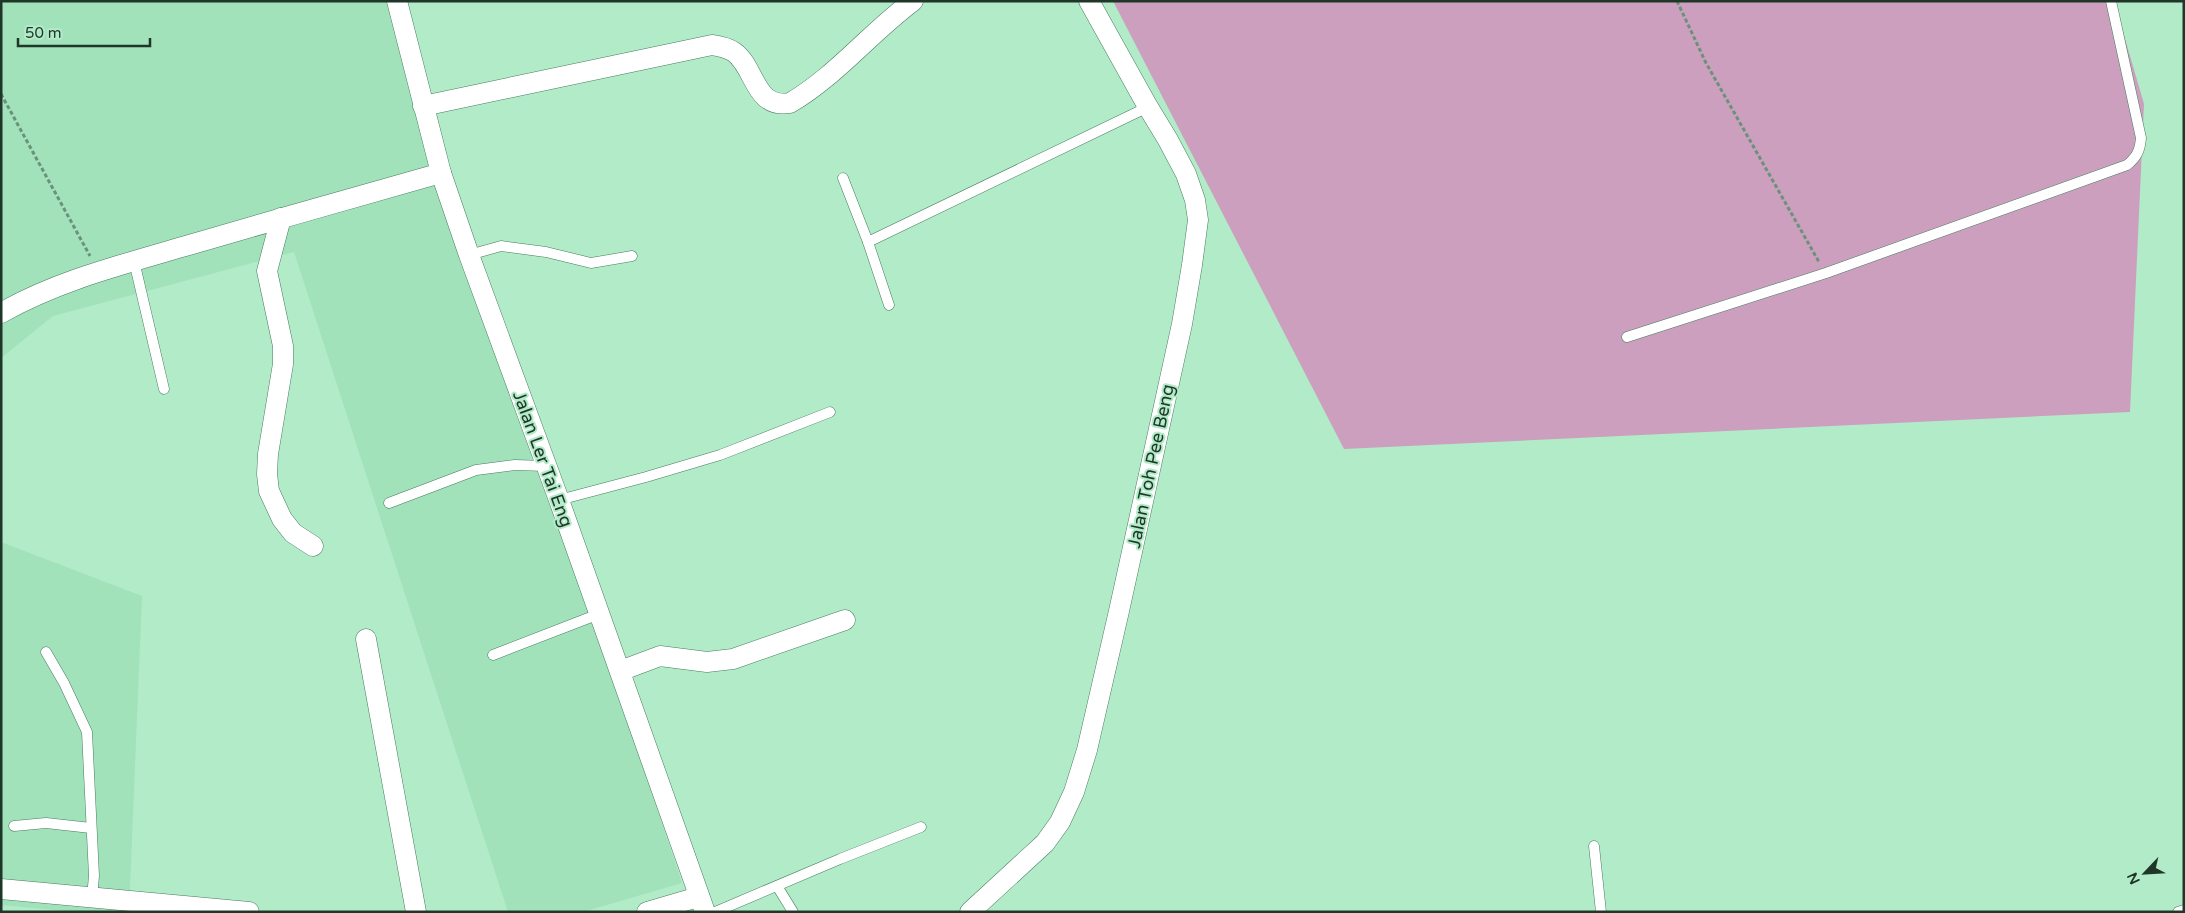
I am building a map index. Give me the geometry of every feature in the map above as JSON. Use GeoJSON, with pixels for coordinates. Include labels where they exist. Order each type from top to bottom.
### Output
{"type":"FeatureCollection","features":[{"type":"Feature","properties":{"kind":"street","name":"Jalan Ler Tai Eng"},"geometry":{"type":"LineString","coordinates":[[397,1],[441,173],[702,904]]}},
{"type":"Feature","properties":{"kind":"street"},"geometry":{"type":"LineString","coordinates":[[423,106],[712,45],[733,51],[742,59],[765,97],[773,103],[781,105],[790,103],[836,69],[887,21],[913,1]]}},
{"type":"Feature","properties":{"kind":"street","name":"Jalan Toh Pee Beng"},"geometry":{"type":"LineString","coordinates":[[982,908],[1045,843],[1060,822],[1074,792],[1089,741],[1182,324],[1198,220],[1195,200],[1186,174],[1089,1]]}},
{"type":"Feature","properties":{"kind":"street"},"geometry":{"type":"LineString","coordinates":[[5,306],[134,261],[441,173]]}},
{"type":"Feature","properties":{"kind":"street"},"geometry":{"type":"LineString","coordinates":[[282,218],[267,271],[283,346],[283,364],[268,454],[267,474],[269,491],[282,519],[293,533],[313,546]]}},
{"type":"Feature","properties":{"kind":"street"},"geometry":{"type":"LineString","coordinates":[[620,671],[660,656],[707,662],[733,659],[845,620]]}},
{"type":"Feature","properties":{"kind":"street"},"geometry":{"type":"LineString","coordinates":[[366,639],[416,912]]}},
{"type":"Feature","properties":{"kind":"street"},"geometry":{"type":"LineString","coordinates":[[1,889],[249,912]]}},
{"type":"Feature","properties":{"kind":"street"},"geometry":{"type":"LineString","coordinates":[[648,912],[702,904]]}},
{"type":"Feature","properties":{"kind":"lane"},"geometry":{"type":"LineString","coordinates":[[1627,337],[1826,273],[2127,165],[2135,158],[2140,148],[2141,138],[2111,1]]}},
{"type":"Feature","properties":{"kind":"lane"},"geometry":{"type":"LineString","coordinates":[[868,242],[1148,107]]}},
{"type":"Feature","properties":{"kind":"lane"},"geometry":{"type":"LineString","coordinates":[[843,178],[868,242],[889,305]]}},
{"type":"Feature","properties":{"kind":"lane"},"geometry":{"type":"LineString","coordinates":[[469,255],[501,246],[546,252],[591,263],[632,256]]}},
{"type":"Feature","properties":{"kind":"lane"},"geometry":{"type":"LineString","coordinates":[[134,261],[164,389]]}},
{"type":"Feature","properties":{"kind":"lane"},"geometry":{"type":"LineString","coordinates":[[559,500],[720,455],[830,412]]}},
{"type":"Feature","properties":{"kind":"lane"},"geometry":{"type":"LineString","coordinates":[[389,503],[476,470],[515,465],[546,466]]}},
{"type":"Feature","properties":{"kind":"lane"},"geometry":{"type":"LineString","coordinates":[[493,655],[599,614]]}},
{"type":"Feature","properties":{"kind":"lane"},"geometry":{"type":"LineString","coordinates":[[46,652],[64,683],[87,732],[94,876],[92,897]]}},
{"type":"Feature","properties":{"kind":"lane"},"geometry":{"type":"LineString","coordinates":[[14,826],[46,823],[91,828]]}},
{"type":"Feature","properties":{"kind":"lane"},"geometry":{"type":"LineString","coordinates":[[715,912],[921,827]]}},
{"type":"Feature","properties":{"kind":"lane"},"geometry":{"type":"LineString","coordinates":[[1594,846],[1601,912]]}},
{"type":"Feature","properties":{"kind":"lane"},"geometry":{"type":"LineString","coordinates":[[777,886],[793,912]]}},
{"type":"Feature","properties":{"kind":"lane"},"geometry":{"type":"LineString","coordinates":[[2178,912],[2184,910]]}},
{"type":"Feature","properties":{"kind":"path"},"geometry":{"type":"LineString","coordinates":[[1677,1],[1706,63],[1826,273]]}},
{"type":"Feature","properties":{"kind":"path"},"geometry":{"type":"LineString","coordinates":[[1,94],[99,272]]}},
{"type":"Feature","properties":{"kind":"shaded area"},"geometry":{"type":"Polygon","coordinates":[[[1,1],[387,1],[682,883],[583,912],[508,912],[294,252],[53,316],[1,358],[1,1]]]}},
{"type":"Feature","properties":{"kind":"shaded area"},"geometry":{"type":"Polygon","coordinates":[[[1113,1],[2114,1],[2144,104],[2130,412],[1344,449],[1113,1]]]}},
{"type":"Feature","properties":{"kind":"shaded area"},"geometry":{"type":"Polygon","coordinates":[[[1,542],[142,596],[129,912],[76,912],[1,905],[1,542]]]}}]}
